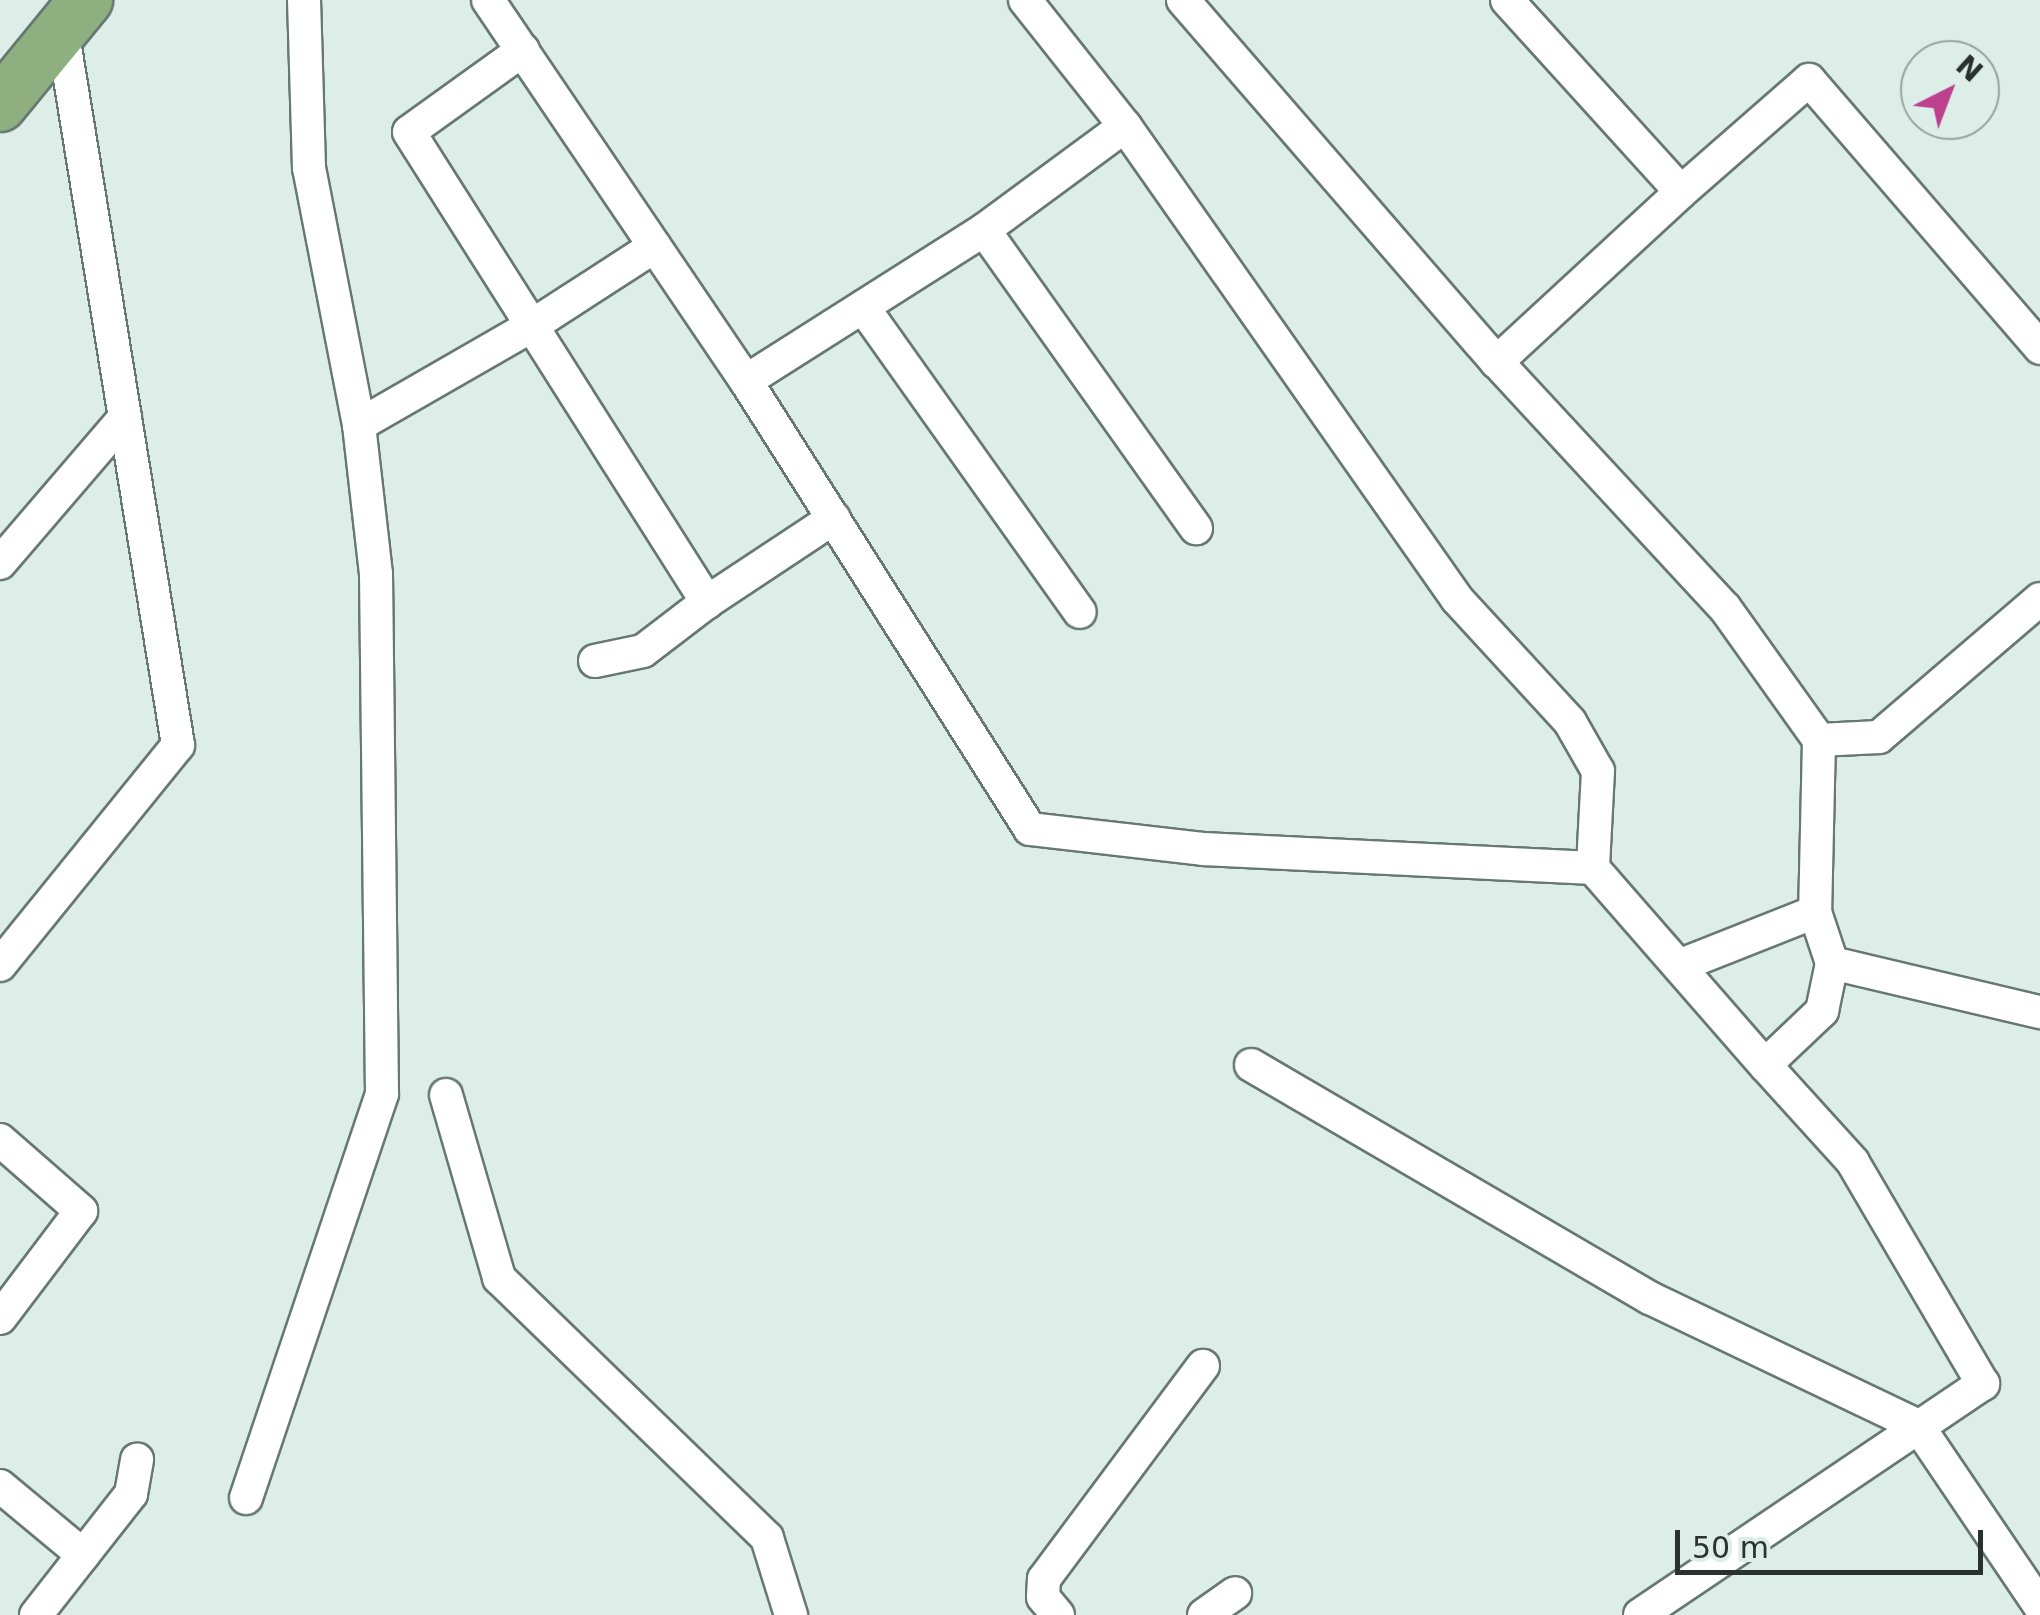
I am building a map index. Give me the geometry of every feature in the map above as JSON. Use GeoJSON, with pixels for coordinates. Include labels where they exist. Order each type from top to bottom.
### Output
{"type":"FeatureCollection","features":[{"type":"Feature","properties":{"kind":"highway"},"geometry":{"type":"LineString","coordinates":[[0,106],[74,15]]}},
{"type":"Feature","properties":{"kind":"street"},"geometry":{"type":"LineString","coordinates":[[246,1498],[382,1094],[376,574],[359,425],[309,168],[304,0]]}},
{"type":"Feature","properties":{"kind":"street"},"geometry":{"type":"LineString","coordinates":[[488,0],[746,381],[1030,829],[1204,849],[1593,868],[1854,1162],[1984,1384],[1640,1615]]}},
{"type":"Feature","properties":{"kind":"street"},"geometry":{"type":"LineString","coordinates":[[1025,0],[1125,126],[1457,599],[1570,722],[1598,771],[1593,868]]}},
{"type":"Feature","properties":{"kind":"street"},"geometry":{"type":"LineString","coordinates":[[1183,0],[1497,362],[1726,608],[1819,740],[1814,912],[1832,964],[1822,1010],[1765,1065]]}},
{"type":"Feature","properties":{"kind":"street"},"geometry":{"type":"LineString","coordinates":[[1507,0],[1681,192]]}},
{"type":"Feature","properties":{"kind":"street"},"geometry":{"type":"LineString","coordinates":[[0,965],[178,745],[124,417],[74,15]]}},
{"type":"Feature","properties":{"kind":"street"},"geometry":{"type":"LineString","coordinates":[[522,50],[409,132],[707,602]]}},
{"type":"Feature","properties":{"kind":"street"},"geometry":{"type":"LineString","coordinates":[[1497,362],[1681,192],[1810,80],[2040,348]]}},
{"type":"Feature","properties":{"kind":"street"},"geometry":{"type":"LineString","coordinates":[[746,381],[984,230],[1125,126]]}},
{"type":"Feature","properties":{"kind":"street"},"geometry":{"type":"LineString","coordinates":[[984,230],[1196,528]]}},
{"type":"Feature","properties":{"kind":"street"},"geometry":{"type":"LineString","coordinates":[[359,425],[533,325],[655,246]]}},
{"type":"Feature","properties":{"kind":"street"},"geometry":{"type":"LineString","coordinates":[[862,307],[1080,612]]}},
{"type":"Feature","properties":{"kind":"street"},"geometry":{"type":"LineString","coordinates":[[0,563],[124,417]]}},
{"type":"Feature","properties":{"kind":"street"},"geometry":{"type":"LineString","coordinates":[[595,661],[643,651],[707,602],[834,518]]}},
{"type":"Feature","properties":{"kind":"street"},"geometry":{"type":"LineString","coordinates":[[1819,740],[1879,738],[2040,598]]}},
{"type":"Feature","properties":{"kind":"street"},"geometry":{"type":"LineString","coordinates":[[1681,965],[1814,912]]}},
{"type":"Feature","properties":{"kind":"street"},"geometry":{"type":"LineString","coordinates":[[1832,964],[2038,1018]]}},
{"type":"Feature","properties":{"kind":"street"},"geometry":{"type":"LineString","coordinates":[[1252,1064],[1650,1298],[1918,1426],[2040,1606]]}},
{"type":"Feature","properties":{"kind":"street"},"geometry":{"type":"LineString","coordinates":[[446,1096],[499,1278],[767,1538],[791,1615]]}},
{"type":"Feature","properties":{"kind":"street"},"geometry":{"type":"LineString","coordinates":[[0,1140],[81,1211],[0,1318]]}},
{"type":"Feature","properties":{"kind":"street"},"geometry":{"type":"LineString","coordinates":[[1058,1615],[1043,1597],[1044,1579],[1202,1366]]}},
{"type":"Feature","properties":{"kind":"street"},"geometry":{"type":"LineString","coordinates":[[36,1615],[131,1494],[137,1460]]}},
{"type":"Feature","properties":{"kind":"street"},"geometry":{"type":"LineString","coordinates":[[0,1486],[83,1554]]}},
{"type":"Feature","properties":{"kind":"street"},"geometry":{"type":"LineString","coordinates":[[1204,1615],[1235,1593]]}}]}
